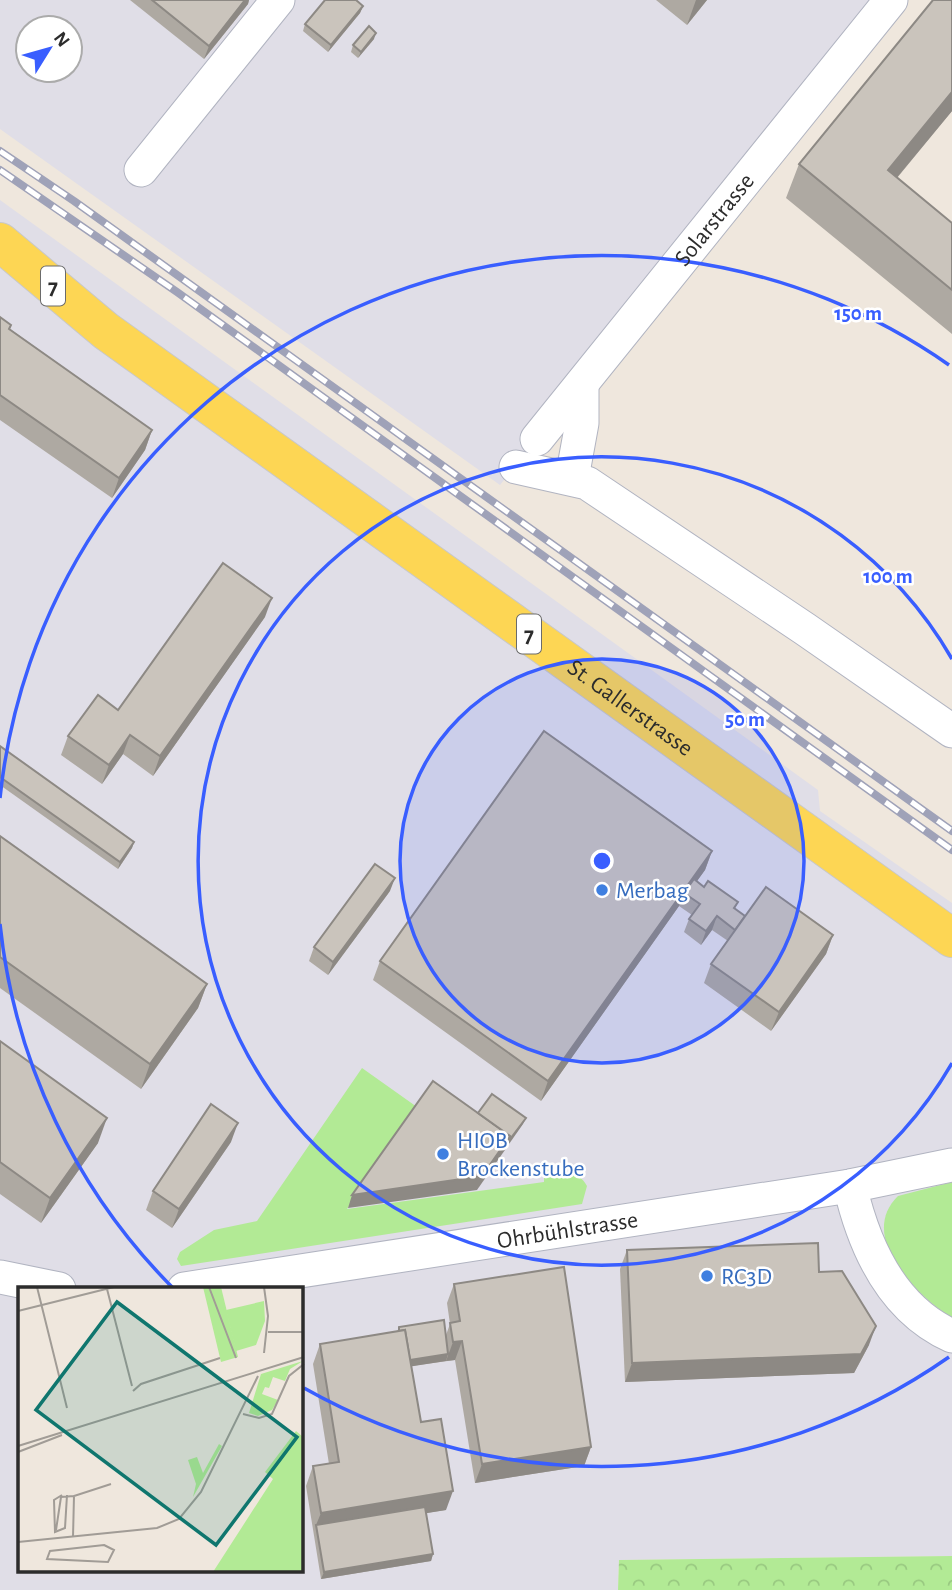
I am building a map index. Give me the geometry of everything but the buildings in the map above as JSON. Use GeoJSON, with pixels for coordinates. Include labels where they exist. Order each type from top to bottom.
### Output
{"type":"FeatureCollection","features":[{"type":"Feature","properties":{"kind":"main road","name":"St. Gallerstrasse"},"geometry":{"type":"LineString","coordinates":[[0,242],[106,331],[952,938]]}},
{"type":"Feature","properties":{"kind":"main road","name":"St. Gallerstrasse"},"geometry":{"type":"LineString","coordinates":[[0,273],[106,331]]}},
{"type":"Feature","properties":{"kind":"street"},"geometry":{"type":"LineString","coordinates":[[141,170],[278,0]]}},
{"type":"Feature","properties":{"kind":"street","name":"Solarstrasse"},"geometry":{"type":"LineString","coordinates":[[537,439],[891,0]]}},
{"type":"Feature","properties":{"kind":"street"},"geometry":{"type":"LineString","coordinates":[[572,478],[582,423],[582,384]]}},
{"type":"Feature","properties":{"kind":"street"},"geometry":{"type":"LineString","coordinates":[[516,467],[587,482],[952,731]]}},
{"type":"Feature","properties":{"kind":"street","name":"Ohrbühlstrasse"},"geometry":{"type":"LineString","coordinates":[[197,1287],[850,1186],[952,1165]]}},
{"type":"Feature","properties":{"kind":"street"},"geometry":{"type":"LineString","coordinates":[[850,1186],[863,1232],[876,1262],[899,1297],[936,1329],[952,1336]]}},
{"type":"Feature","properties":{"kind":"street"},"geometry":{"type":"LineString","coordinates":[[0,1277],[48,1287]]}},
{"type":"Feature","properties":{"kind":"shaded area"},"geometry":{"type":"Polygon","coordinates":[[[0,0],[891,0],[500,485],[0,129],[0,0]]]}},
{"type":"Feature","properties":{"kind":"shaded area"},"geometry":{"type":"Polygon","coordinates":[[[0,200],[818,790],[820,811],[952,903],[952,1556],[619,1560],[618,1590],[0,1590],[0,200]]]}},
{"type":"Feature","properties":{"kind":"green space"},"geometry":{"type":"Polygon","coordinates":[[[362,1068],[417,1107],[347,1209],[544,1182],[544,1170],[569,1172],[584,1181],[587,1186],[582,1204],[181,1266],[177,1259],[180,1252],[214,1230],[257,1221],[362,1068]]]}},
{"type":"Feature","properties":{"kind":"green space"},"geometry":{"type":"Polygon","coordinates":[[[952,1182],[952,1318],[923,1296],[909,1281],[888,1247],[884,1229],[887,1212],[898,1196],[952,1182]]]}},
{"type":"Feature","properties":{"kind":"green space"},"geometry":{"type":"Polygon","coordinates":[[[952,1556],[952,1590],[618,1590],[619,1560],[952,1556]]]}},
{"type":"Feature","properties":{"kind":"railway"},"geometry":{"type":"LineString","coordinates":[[0,151],[74,201],[952,831]]}},
{"type":"Feature","properties":{"kind":"railway"},"geometry":{"type":"LineString","coordinates":[[0,170],[177,292],[952,850]]}},
{"type":"Feature","properties":{"kind":"place","name":"Merbag"},"geometry":{"type":"Point","coordinates":[602,890]}},
{"type":"Feature","properties":{"kind":"place","name":"HIOB Brockenstube"},"geometry":{"type":"Point","coordinates":[443,1154]}},
{"type":"Feature","properties":{"kind":"place","name":"RC3D"},"geometry":{"type":"Point","coordinates":[707,1276]}}]}
